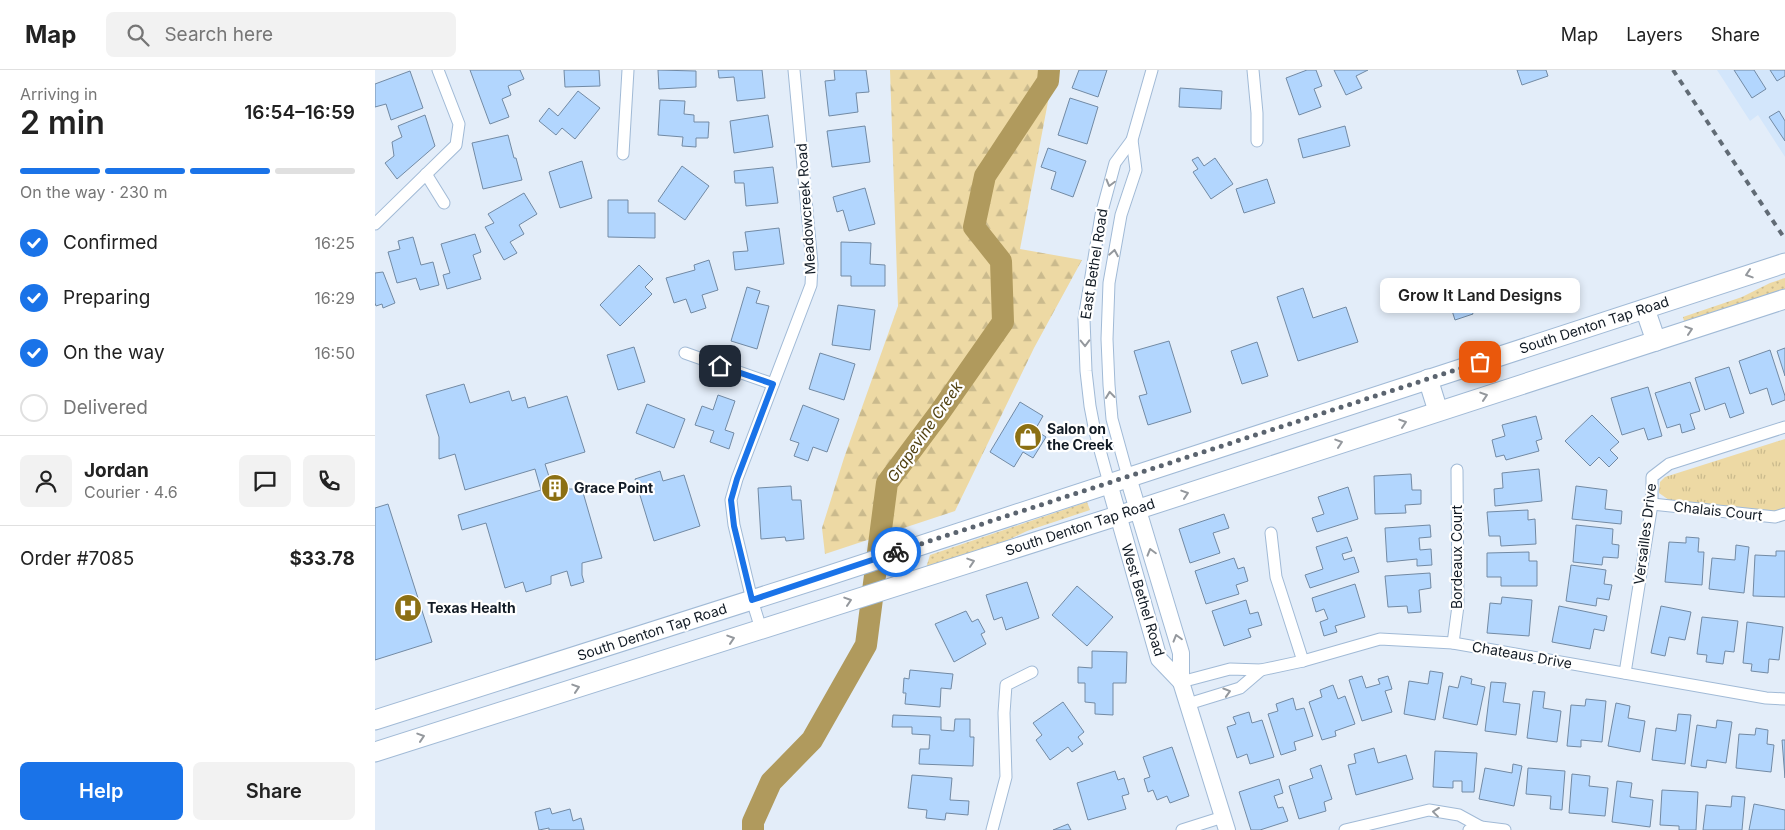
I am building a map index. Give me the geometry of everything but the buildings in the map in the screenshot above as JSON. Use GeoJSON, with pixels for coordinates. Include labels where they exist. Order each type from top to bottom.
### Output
{"type":"FeatureCollection","features":[{"type":"Feature","properties":{"kind":"main road","name":"South Denton Tap Road"},"geometry":{"type":"LineString","coordinates":[[375,720],[752,600],[1785,262]]}},
{"type":"Feature","properties":{"kind":"main road","name":"South Denton Tap Road"},"geometry":{"type":"LineString","coordinates":[[375,752],[1118,516],[1785,299]]}},
{"type":"Feature","properties":{"kind":"main road"},"geometry":{"type":"LineString","coordinates":[[1645,308],[1656,341]]}},
{"type":"Feature","properties":{"kind":"main road"},"geometry":{"type":"LineString","coordinates":[[1428,379],[1438,411]]}},
{"type":"Feature","properties":{"kind":"main road","name":"West Bethel Road"},"geometry":{"type":"LineString","coordinates":[[1128,477],[1181,653],[1181,682],[1225,824]]}},
{"type":"Feature","properties":{"kind":"main road","name":"West Bethel Road"},"geometry":{"type":"LineString","coordinates":[[1109,483],[1159,659],[1181,682]]}},
{"type":"Feature","properties":{"kind":"main road"},"geometry":{"type":"LineString","coordinates":[[489,684],[499,713]]}},
{"type":"Feature","properties":{"kind":"street"},"geometry":{"type":"LineString","coordinates":[[375,224],[456,144],[459,124],[438,70]]}},
{"type":"Feature","properties":{"kind":"street"},"geometry":{"type":"LineString","coordinates":[[623,154],[628,70]]}},
{"type":"Feature","properties":{"kind":"street","name":"Meadowcreek Road"},"geometry":{"type":"LineString","coordinates":[[761,629],[734,526],[731,500],[737,479],[811,285],[812,264],[794,70]]}},
{"type":"Feature","properties":{"kind":"street","name":"East Bethel Road"},"geometry":{"type":"LineString","coordinates":[[1109,483],[1090,406],[1085,371],[1084,319],[1101,215],[1115,163],[1132,140],[1152,70]]}},
{"type":"Feature","properties":{"kind":"street"},"geometry":{"type":"LineString","coordinates":[[1253,70],[1257,113],[1257,141]]}},
{"type":"Feature","properties":{"kind":"street","name":"East Bethel Road"},"geometry":{"type":"LineString","coordinates":[[1128,477],[1112,419],[1107,339],[1109,283],[1121,214],[1136,170],[1132,140]]}},
{"type":"Feature","properties":{"kind":"street"},"geometry":{"type":"LineString","coordinates":[[426,174],[443,203]]}},
{"type":"Feature","properties":{"kind":"street"},"geometry":{"type":"LineString","coordinates":[[685,353],[773,384]]}},
{"type":"Feature","properties":{"kind":"street","name":"Versailles Drive"},"geometry":{"type":"LineString","coordinates":[[1625,673],[1652,504],[1652,477],[1669,464],[1785,427]]}},
{"type":"Feature","properties":{"kind":"street","name":"Bordeaux Court"},"geometry":{"type":"LineString","coordinates":[[1453,643],[1458,606],[1457,470]]}},
{"type":"Feature","properties":{"kind":"street","name":"Chalais Court"},"geometry":{"type":"LineString","coordinates":[[1652,504],[1775,517],[1785,514]]}},
{"type":"Feature","properties":{"kind":"street"},"geometry":{"type":"LineString","coordinates":[[1271,533],[1276,577],[1303,661]]}},
{"type":"Feature","properties":{"kind":"street","name":"Chateaus Drive"},"geometry":{"type":"LineString","coordinates":[[1181,682],[1230,669],[1261,670],[1303,661],[1381,639],[1453,643],[1766,698],[1785,698]]}},
{"type":"Feature","properties":{"kind":"street","name":"Chateaus Drive"},"geometry":{"type":"LineString","coordinates":[[1188,704],[1240,688],[1261,670]]}},
{"type":"Feature","properties":{"kind":"street"},"geometry":{"type":"LineString","coordinates":[[992,830],[1006,776],[1004,713],[1006,685],[1032,672]]}},
{"type":"Feature","properties":{"kind":"street"},"geometry":{"type":"LineString","coordinates":[[1345,830],[1429,810],[1459,815],[1481,827]]}},
{"type":"Feature","properties":{"kind":"street"},"geometry":{"type":"LineString","coordinates":[[1182,830],[1225,824]]}},
{"type":"Feature","properties":{"kind":"street"},"geometry":{"type":"LineString","coordinates":[[1469,830],[1481,827],[1505,830]]}},
{"type":"Feature","properties":{"kind":"shaded area"},"geometry":{"type":"Polygon","coordinates":[[[1717,70],[1785,70],[1785,157],[1758,115],[1750,121],[1717,70]]]}},
{"type":"Feature","properties":{"kind":"green space"},"geometry":{"type":"Polygon","coordinates":[[[890,70],[1054,70],[1020,249],[1082,260],[1034,348],[955,511],[825,554],[822,528],[844,458],[898,306],[890,70]]]}},
{"type":"Feature","properties":{"kind":"green space"},"geometry":{"type":"Polygon","coordinates":[[[1785,278],[1785,293],[1685,325],[1683,317],[1742,297],[1785,278]]]}},
{"type":"Feature","properties":{"kind":"green space"},"geometry":{"type":"Polygon","coordinates":[[[1785,439],[1785,510],[1769,512],[1669,500],[1659,493],[1660,482],[1665,477],[1785,439]]]}},
{"type":"Feature","properties":{"kind":"green space"},"geometry":{"type":"Polygon","coordinates":[[[1087,502],[1090,510],[1027,531],[991,548],[926,568],[930,555],[1087,502]]]}},
{"type":"Feature","properties":{"kind":"waterway","name":"Grapevine Creek"},"geometry":{"type":"LineString","coordinates":[[753,830],[753,822],[771,782],[812,740],[866,645],[887,483],[1003,322],[1001,261],[974,227],[985,176],[1048,81],[1049,70]]}},
{"type":"Feature","properties":{"kind":"railway"},"geometry":{"type":"LineString","coordinates":[[1673,70],[1785,239]]}},
{"type":"Feature","properties":{"kind":"way so far"},"geometry":{"type":"LineString","coordinates":[[896,552],[1480,362]]}},
{"type":"Feature","properties":{"kind":"place","name":"Grow It Land Designs"},"geometry":{"type":"Point","coordinates":[1480,362]}},
{"type":"Feature","properties":{"kind":"place","name":"Salon on the Creek"},"geometry":{"type":"Point","coordinates":[1028,437]}},
{"type":"Feature","properties":{"kind":"place","name":"Grace Point"},"geometry":{"type":"Point","coordinates":[555,488]}},
{"type":"Feature","properties":{"kind":"place","name":"Texas Health"},"geometry":{"type":"Point","coordinates":[408,608]}},
{"type":"Feature","properties":{"kind":"route"},"geometry":{"type":"LineString","coordinates":[[720,366],[773,384],[737,479],[731,500],[734,526],[752,600],[896,552]]}}]}
